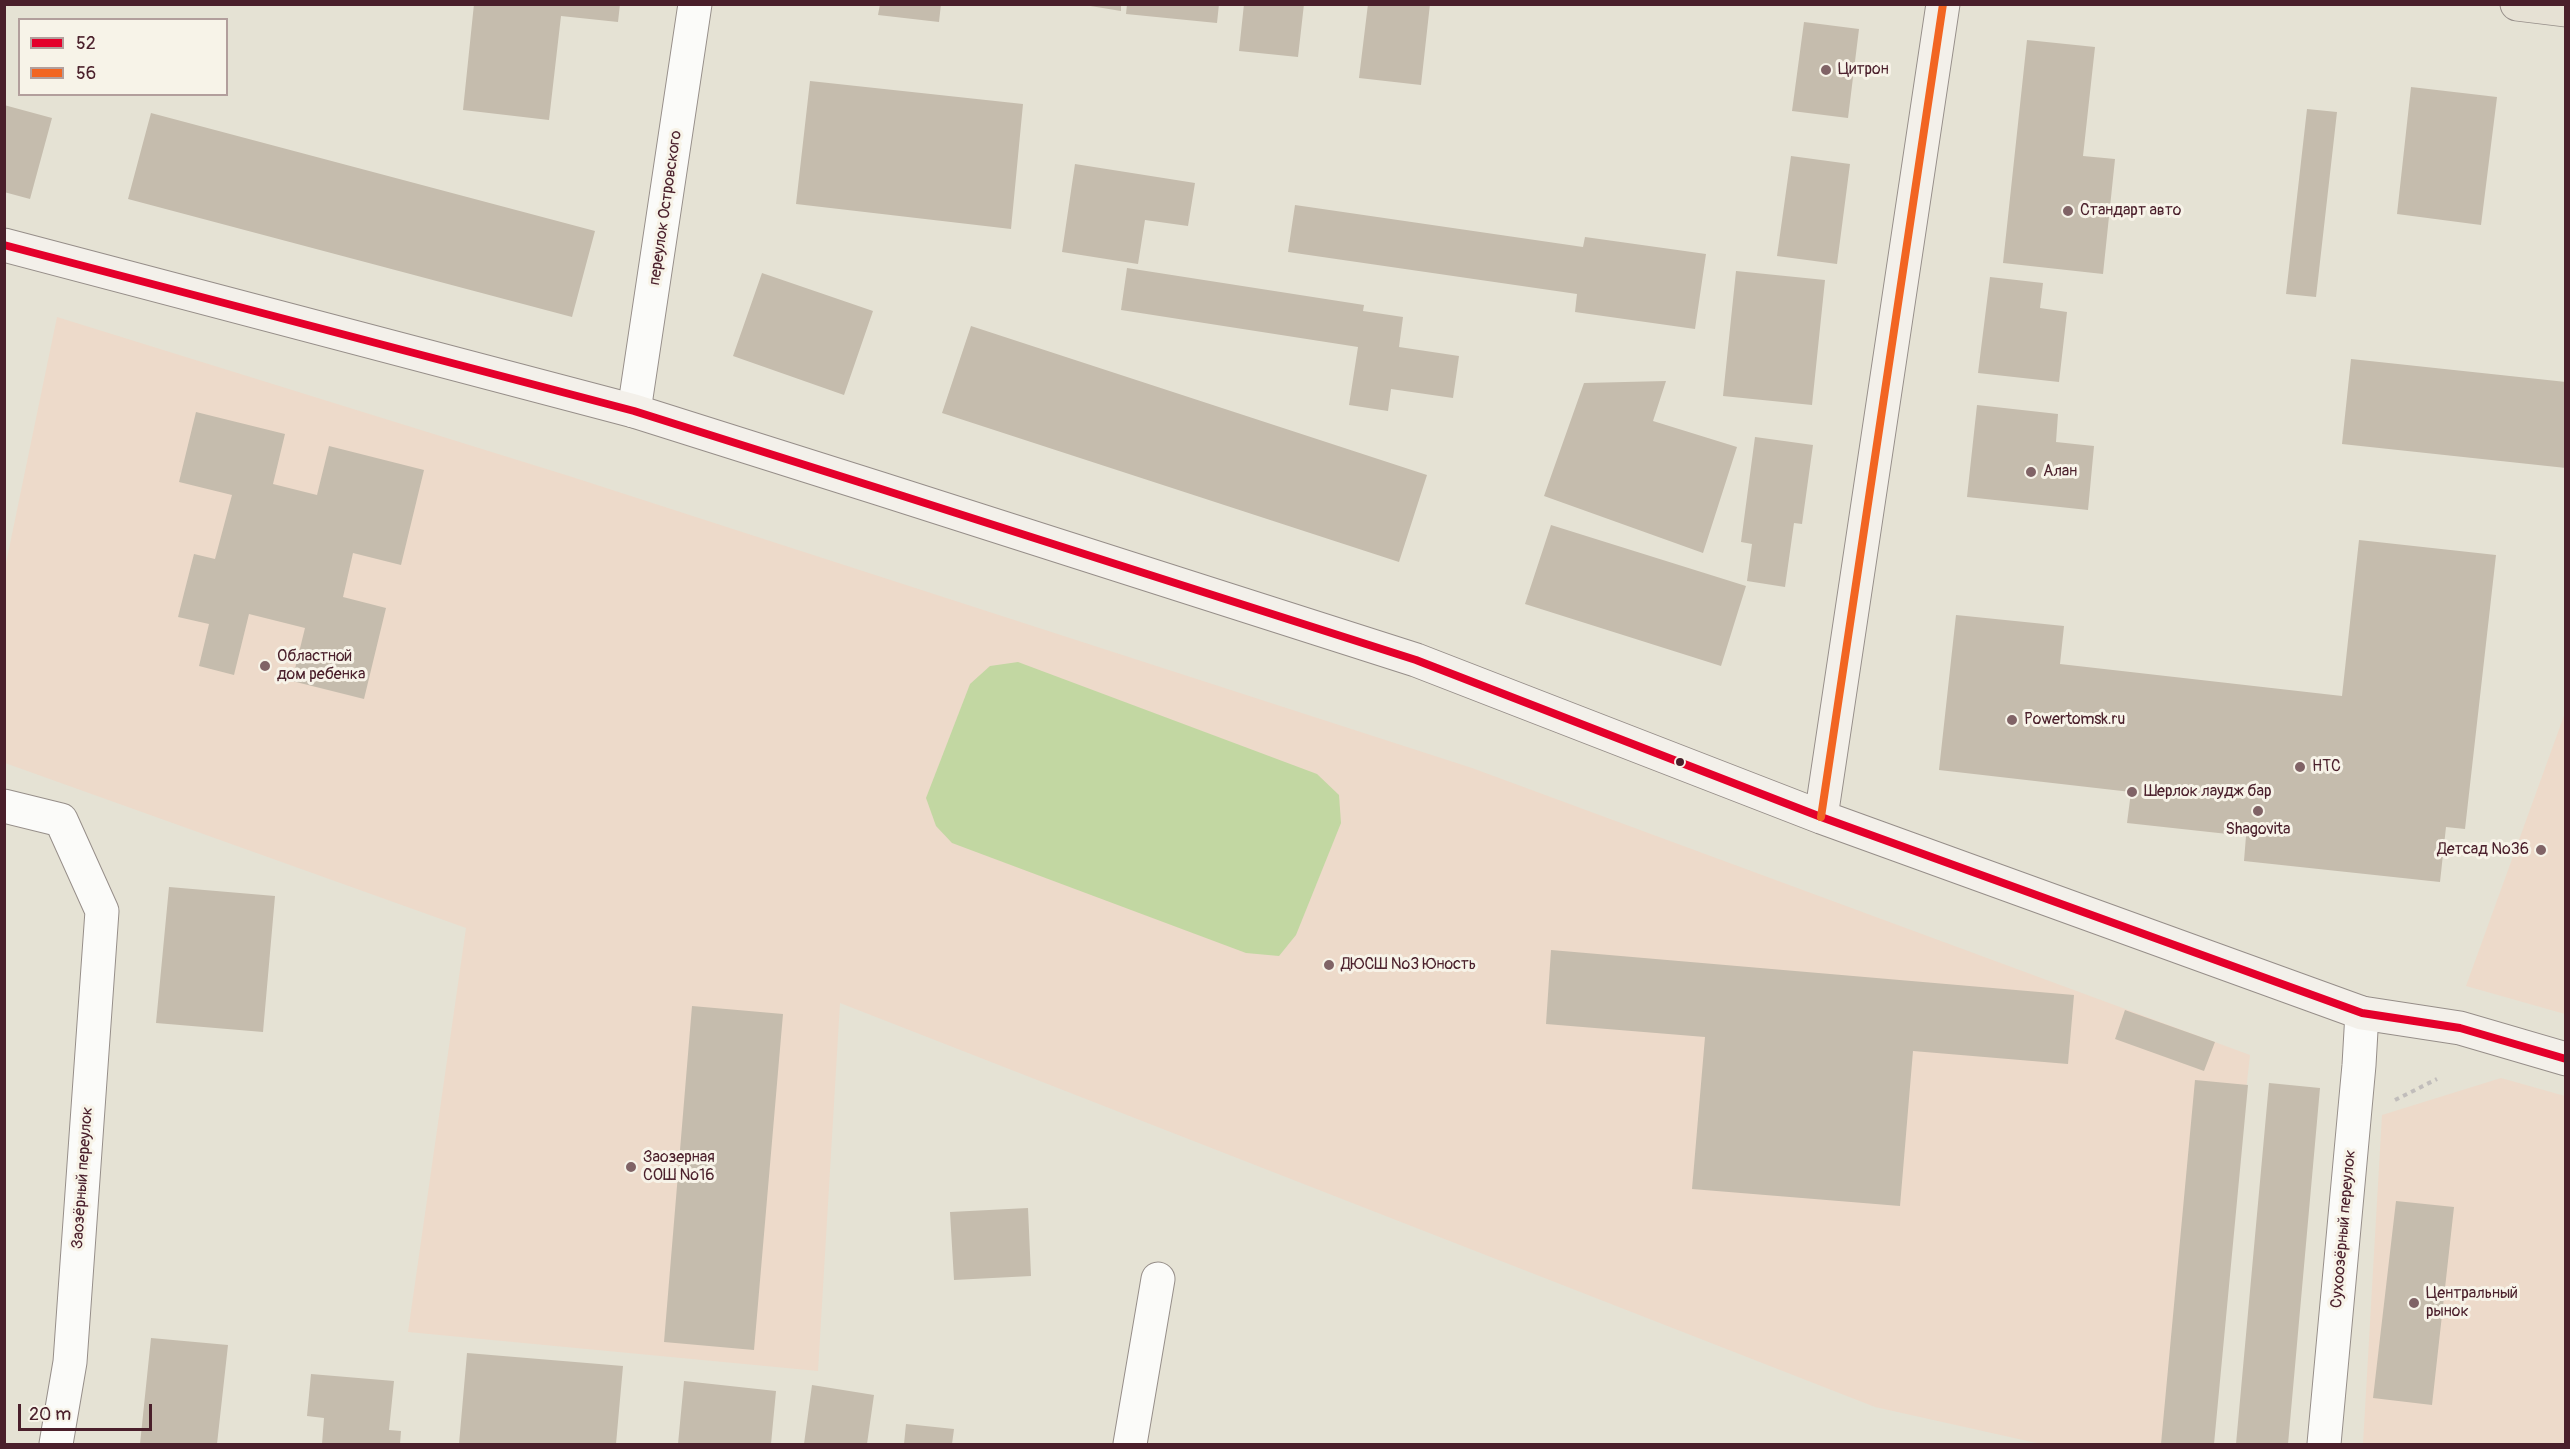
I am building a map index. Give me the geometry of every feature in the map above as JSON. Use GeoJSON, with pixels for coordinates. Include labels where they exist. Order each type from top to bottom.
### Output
{"type":"FeatureCollection","features":[{"type":"Feature","properties":{"kind":"main road"},"geometry":{"type":"LineString","coordinates":[[2517,4],[2565,10]]}},
{"type":"Feature","properties":{"kind":"street","name":"переулок Островского"},"geometry":{"type":"LineString","coordinates":[[634,411],[695,4]]}},
{"type":"Feature","properties":{"kind":"street"},"geometry":{"type":"LineString","coordinates":[[1821,817],[1943,4]]}},
{"type":"Feature","properties":{"kind":"street"},"geometry":{"type":"LineString","coordinates":[[4,245],[634,411],[1416,660],[1821,817],[2362,1013],[2460,1028],[2565,1059]]}},
{"type":"Feature","properties":{"kind":"street","name":"Заозёрный переулок"},"geometry":{"type":"LineString","coordinates":[[4,806],[61,820],[102,911],[70,1362],[56,1444]]}},
{"type":"Feature","properties":{"kind":"street","name":"Сухоозёрный переулок"},"geometry":{"type":"LineString","coordinates":[[2324,1444],[2362,1013]]}},
{"type":"Feature","properties":{"kind":"street"},"geometry":{"type":"LineString","coordinates":[[1130,1444],[1158,1279]]}},
{"type":"Feature","properties":{"kind":"shaded area","name":"ДЮСШ №3 Юность"},"geometry":{"type":"Polygon","coordinates":[[[57,317],[569,476],[1472,768],[2250,1055],[2207,1444],[2041,1444],[1875,1407],[840,1003],[818,1371],[408,1332],[466,928],[5,763],[5,568],[57,317]]]}},
{"type":"Feature","properties":{"kind":"shaded area","name":"Детсад №36"},"geometry":{"type":"Polygon","coordinates":[[[2565,713],[2566,1014],[2466,986],[2565,713]]]}},
{"type":"Feature","properties":{"kind":"shaded area","name":"Центральный рынок"},"geometry":{"type":"Polygon","coordinates":[[[2501,1078],[2565,1096],[2565,1444],[2363,1444],[2382,1115],[2501,1078]]]}},
{"type":"Feature","properties":{"kind":"green space"},"geometry":{"type":"Polygon","coordinates":[[[1018,662],[1317,774],[1339,795],[1341,823],[1296,935],[1279,956],[1246,953],[952,843],[936,826],[926,798],[970,684],[990,666],[1018,662]]]}},
{"type":"Feature","properties":{"kind":"building"},"geometry":{"type":"Polygon","coordinates":[[[474,4],[620,4],[618,22],[561,16],[549,120],[463,110],[474,4]]]}},
{"type":"Feature","properties":{"kind":"building"},"geometry":{"type":"Polygon","coordinates":[[[880,4],[941,4],[939,22],[878,15],[880,4]]]}},
{"type":"Feature","properties":{"kind":"building"},"geometry":{"type":"Polygon","coordinates":[[[1078,4],[1121,4],[1121,11],[1078,4]]]}},
{"type":"Feature","properties":{"kind":"building"},"geometry":{"type":"Polygon","coordinates":[[[1127,4],[1219,4],[1217,23],[1126,14],[1127,4]]]}},
{"type":"Feature","properties":{"kind":"building"},"geometry":{"type":"Polygon","coordinates":[[[1244,4],[1304,4],[1298,57],[1239,51],[1244,4]]]}},
{"type":"Feature","properties":{"kind":"building"},"geometry":{"type":"Polygon","coordinates":[[[1368,4],[1430,4],[1421,85],[1359,78],[1368,4]]]}},
{"type":"Feature","properties":{"kind":"building","name":"Цитрон"},"geometry":{"type":"Polygon","coordinates":[[[1804,22],[1859,29],[1848,118],[1792,111],[1804,22]]]}},
{"type":"Feature","properties":{"kind":"building"},"geometry":{"type":"Polygon","coordinates":[[[2027,40],[2095,47],[2083,156],[2115,159],[2103,274],[2003,263],[2027,40]]]}},
{"type":"Feature","properties":{"kind":"building"},"geometry":{"type":"Polygon","coordinates":[[[810,81],[1023,104],[1011,229],[796,204],[810,81]]]}},
{"type":"Feature","properties":{"kind":"building"},"geometry":{"type":"Polygon","coordinates":[[[2411,87],[2497,97],[2481,225],[2397,214],[2411,87]]]}},
{"type":"Feature","properties":{"kind":"building"},"geometry":{"type":"Polygon","coordinates":[[[4,105],[52,118],[30,199],[4,192],[4,105]]]}},
{"type":"Feature","properties":{"kind":"building"},"geometry":{"type":"Polygon","coordinates":[[[2307,109],[2337,112],[2316,297],[2286,294],[2307,109]]]}},
{"type":"Feature","properties":{"kind":"building"},"geometry":{"type":"Polygon","coordinates":[[[151,113],[595,231],[572,317],[128,199],[151,113]]]}},
{"type":"Feature","properties":{"kind":"building"},"geometry":{"type":"Polygon","coordinates":[[[1791,156],[1850,164],[1837,264],[1777,256],[1791,156]]]}},
{"type":"Feature","properties":{"kind":"building"},"geometry":{"type":"Polygon","coordinates":[[[1075,164],[1195,183],[1188,226],[1145,220],[1138,264],[1062,252],[1075,164]]]}},
{"type":"Feature","properties":{"kind":"building"},"geometry":{"type":"Polygon","coordinates":[[[1295,205],[1583,247],[1585,237],[1706,254],[1695,329],[1575,312],[1577,294],[1288,252],[1295,205]]]}},
{"type":"Feature","properties":{"kind":"building"},"geometry":{"type":"Polygon","coordinates":[[[1127,268],[1364,305],[1363,311],[1403,317],[1399,347],[1459,356],[1453,398],[1391,389],[1388,411],[1349,405],[1358,347],[1121,310],[1127,268]]]}},
{"type":"Feature","properties":{"kind":"building"},"geometry":{"type":"Polygon","coordinates":[[[1736,271],[1825,280],[1812,405],[1723,396],[1736,271]]]}},
{"type":"Feature","properties":{"kind":"building"},"geometry":{"type":"Polygon","coordinates":[[[762,273],[873,311],[844,395],[733,356],[762,273]]]}},
{"type":"Feature","properties":{"kind":"building"},"geometry":{"type":"Polygon","coordinates":[[[1990,277],[2043,283],[2040,308],[2067,312],[2059,382],[1978,373],[1990,277]]]}},
{"type":"Feature","properties":{"kind":"building"},"geometry":{"type":"Polygon","coordinates":[[[971,326],[1427,475],[1399,562],[942,413],[971,326]]]}},
{"type":"Feature","properties":{"kind":"building"},"geometry":{"type":"Polygon","coordinates":[[[2351,359],[2566,382],[2566,468],[2342,444],[2351,359]]]}},
{"type":"Feature","properties":{"kind":"building"},"geometry":{"type":"Polygon","coordinates":[[[1666,381],[1653,421],[1737,447],[1703,553],[1544,496],[1584,383],[1666,381]]]}},
{"type":"Feature","properties":{"kind":"building","name":"Алан"},"geometry":{"type":"Polygon","coordinates":[[[1977,405],[2058,414],[2056,442],[2094,446],[2088,510],[1967,497],[1977,405]]]}},
{"type":"Feature","properties":{"kind":"building"},"geometry":{"type":"Polygon","coordinates":[[[196,412],[285,434],[273,484],[317,495],[329,446],[424,470],[401,565],[353,553],[343,597],[386,608],[364,699],[292,681],[305,628],[249,614],[234,675],[199,666],[209,624],[178,617],[194,554],[215,559],[232,495],[179,482],[196,412]]]}},
{"type":"Feature","properties":{"kind":"building"},"geometry":{"type":"Polygon","coordinates":[[[1755,437],[1813,445],[1802,524],[1794,523],[1785,587],[1747,581],[1752,544],[1741,542],[1755,437]]]}},
{"type":"Feature","properties":{"kind":"building"},"geometry":{"type":"Polygon","coordinates":[[[1551,525],[1746,586],[1721,666],[1525,604],[1551,525]]]}},
{"type":"Feature","properties":{"kind":"building"},"geometry":{"type":"Polygon","coordinates":[[[2359,540],[2496,555],[2465,829],[2446,827],[2440,882],[2244,861],[2246,836],[2127,823],[2131,792],[1939,770],[1956,615],[2064,626],[2060,664],[2342,696],[2359,540]]]}},
{"type":"Feature","properties":{"kind":"building"},"geometry":{"type":"Polygon","coordinates":[[[169,887],[275,896],[263,1032],[156,1023],[169,887]]]}},
{"type":"Feature","properties":{"kind":"building"},"geometry":{"type":"Polygon","coordinates":[[[1551,950],[2074,995],[2068,1064],[1913,1051],[1900,1206],[1692,1189],[1705,1037],[1546,1024],[1551,950]]]}},
{"type":"Feature","properties":{"kind":"building"},"geometry":{"type":"Polygon","coordinates":[[[692,1006],[783,1014],[754,1350],[664,1342],[692,1006]]]}},
{"type":"Feature","properties":{"kind":"building"},"geometry":{"type":"Polygon","coordinates":[[[2125,1010],[2215,1042],[2204,1071],[2115,1039],[2125,1010]]]}},
{"type":"Feature","properties":{"kind":"building"},"geometry":{"type":"Polygon","coordinates":[[[2195,1080],[2248,1085],[2214,1444],[2161,1444],[2195,1080]]]}},
{"type":"Feature","properties":{"kind":"building"},"geometry":{"type":"Polygon","coordinates":[[[2269,1083],[2320,1088],[2288,1444],[2236,1444],[2269,1083]]]}},
{"type":"Feature","properties":{"kind":"building","name":"Центральный рынок"},"geometry":{"type":"Polygon","coordinates":[[[2396,1201],[2454,1207],[2432,1405],[2373,1398],[2396,1201]]]}},
{"type":"Feature","properties":{"kind":"building"},"geometry":{"type":"Polygon","coordinates":[[[1028,1208],[1031,1276],[954,1280],[950,1212],[1028,1208]]]}},
{"type":"Feature","properties":{"kind":"building"},"geometry":{"type":"Polygon","coordinates":[[[151,1338],[228,1345],[217,1444],[140,1444],[151,1338]]]}},
{"type":"Feature","properties":{"kind":"building"},"geometry":{"type":"Polygon","coordinates":[[[467,1353],[623,1366],[616,1444],[459,1444],[467,1353]]]}},
{"type":"Feature","properties":{"kind":"building"},"geometry":{"type":"Polygon","coordinates":[[[311,1374],[394,1381],[389,1430],[401,1431],[400,1444],[322,1444],[324,1418],[307,1416],[311,1374]]]}},
{"type":"Feature","properties":{"kind":"building"},"geometry":{"type":"Polygon","coordinates":[[[684,1381],[776,1391],[771,1444],[678,1444],[684,1381]]]}},
{"type":"Feature","properties":{"kind":"building"},"geometry":{"type":"Polygon","coordinates":[[[812,1385],[874,1395],[867,1444],[804,1444],[812,1385]]]}},
{"type":"Feature","properties":{"kind":"building"},"geometry":{"type":"Polygon","coordinates":[[[906,1424],[954,1429],[952,1444],[904,1444],[906,1424]]]}},
{"type":"Feature","properties":{"kind":"transit line","name":"56"},"geometry":{"type":"LineString","coordinates":[[1821,817],[1943,4]]}},
{"type":"Feature","properties":{"kind":"transit line","name":"52"},"geometry":{"type":"LineString","coordinates":[[4,245],[634,411],[881,489],[1416,660],[1821,817],[2362,1013],[2460,1028],[2566,1059]]}},
{"type":"Feature","properties":{"kind":"place","name":"Цитрон"},"geometry":{"type":"Point","coordinates":[1826,70]}},
{"type":"Feature","properties":{"kind":"place","name":"Стандарт авто"},"geometry":{"type":"Point","coordinates":[2068,211]}},
{"type":"Feature","properties":{"kind":"place","name":"Алан"},"geometry":{"type":"Point","coordinates":[2031,472]}},
{"type":"Feature","properties":{"kind":"place","name":"Областной дом ребенка"},"geometry":{"type":"Point","coordinates":[265,666]}},
{"type":"Feature","properties":{"kind":"place","name":"Powertomsk.ru"},"geometry":{"type":"Point","coordinates":[2012,720]}},
{"type":"Feature","properties":{"kind":"place","name":"НТС"},"geometry":{"type":"Point","coordinates":[2300,767]}},
{"type":"Feature","properties":{"kind":"place","name":"Шерлок лаудж бар"},"geometry":{"type":"Point","coordinates":[2132,792]}},
{"type":"Feature","properties":{"kind":"place","name":"Shagovita"},"geometry":{"type":"Point","coordinates":[2258,811]}},
{"type":"Feature","properties":{"kind":"place","name":"Детсад №36"},"geometry":{"type":"Point","coordinates":[2541,850]}},
{"type":"Feature","properties":{"kind":"place","name":"ДЮСШ №3 Юность"},"geometry":{"type":"Point","coordinates":[1329,965]}},
{"type":"Feature","properties":{"kind":"place","name":"Заозерная СОШ №16"},"geometry":{"type":"Point","coordinates":[631,1167]}},
{"type":"Feature","properties":{"kind":"place","name":"Центральный рынок"},"geometry":{"type":"Point","coordinates":[2414,1303]}}]}
